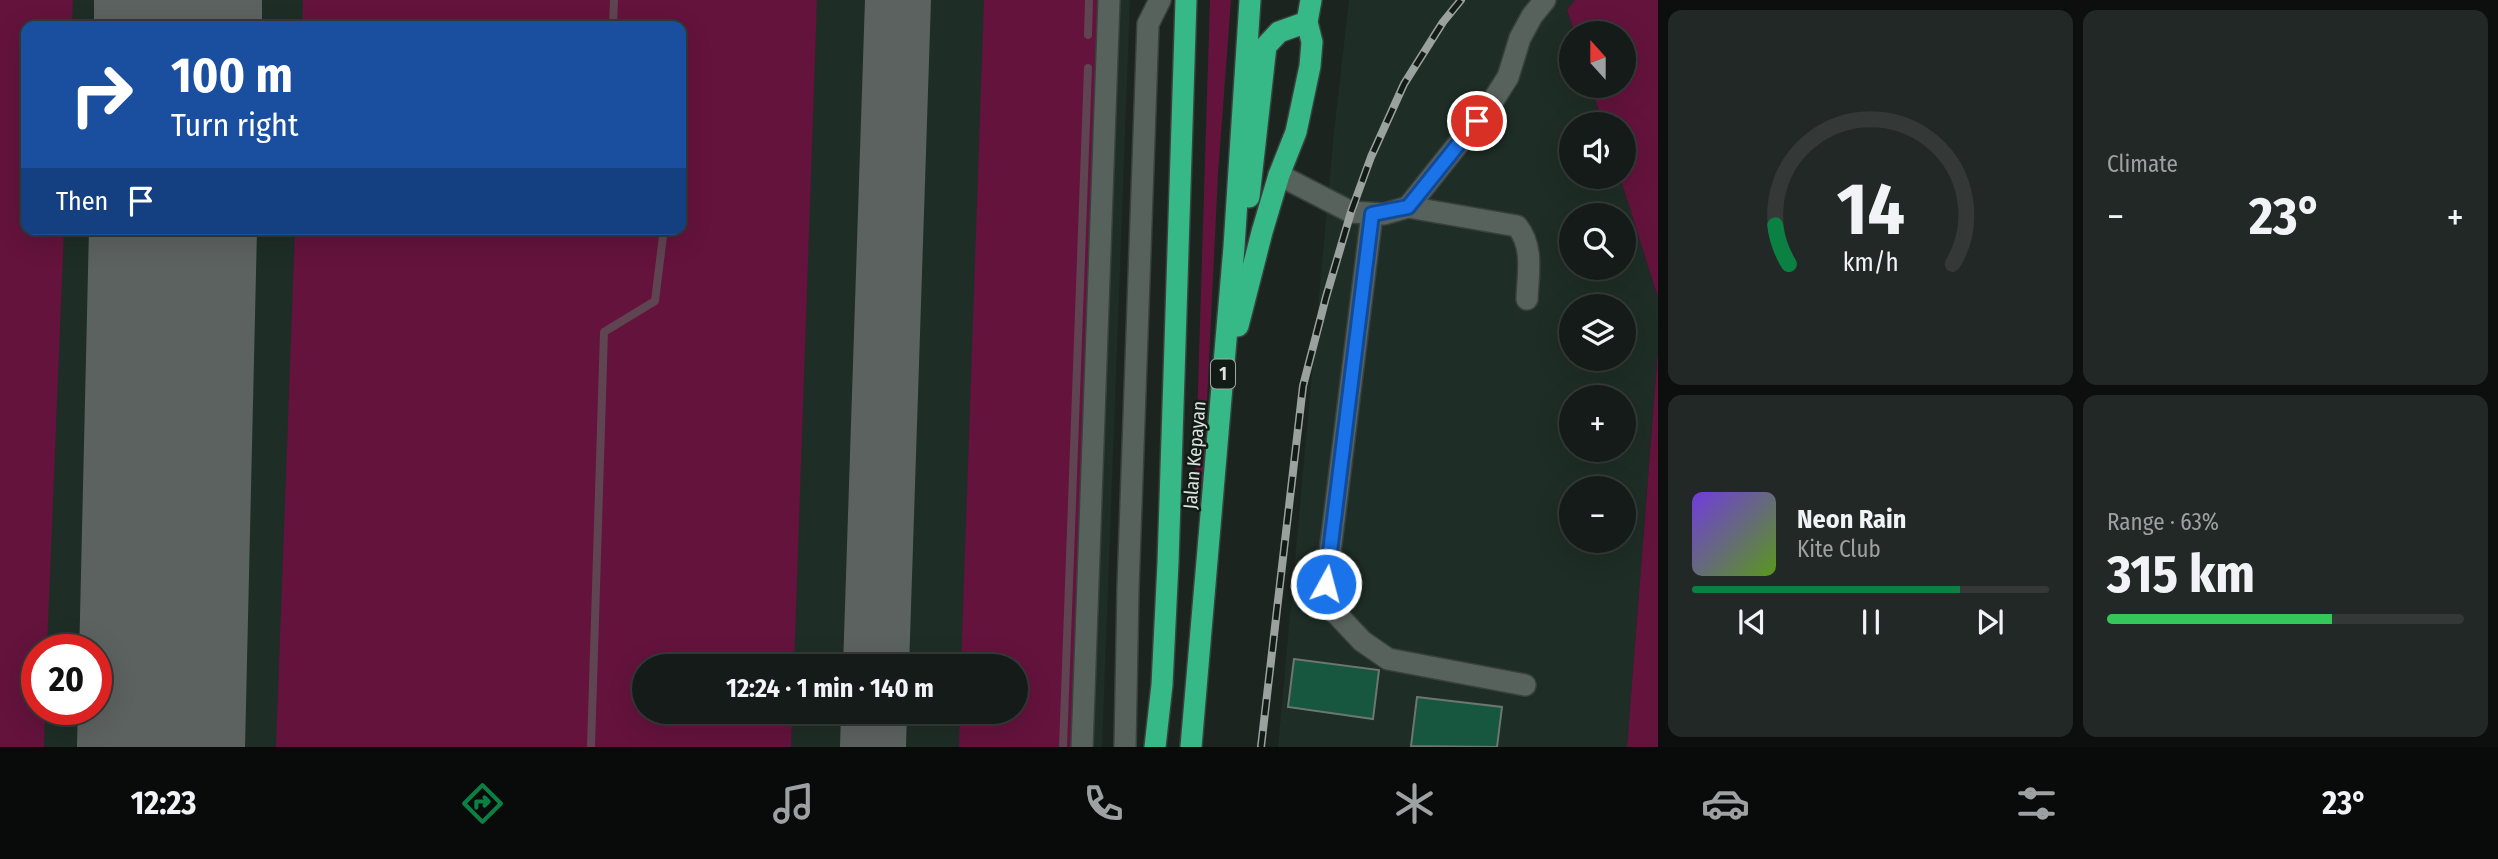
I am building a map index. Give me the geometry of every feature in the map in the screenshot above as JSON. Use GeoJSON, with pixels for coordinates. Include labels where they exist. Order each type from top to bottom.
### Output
{"type":"FeatureCollection","features":[{"type":"Feature","properties":{"kind":"highway","name":"Jalan Kepayan"},"geometry":{"type":"LineString","coordinates":[[1155,747],[1162,685],[1168,563],[1186,0]]}},
{"type":"Feature","properties":{"kind":"highway","name":"Jalan Kepayan"},"geometry":{"type":"LineString","coordinates":[[1191,747],[1234,247],[1250,0]]}},
{"type":"Feature","properties":{"kind":"highway"},"geometry":{"type":"LineString","coordinates":[[1222,393],[1249,278],[1279,175],[1296,132],[1310,66],[1312,42],[1307,22],[1311,0]]}},
{"type":"Feature","properties":{"kind":"highway"},"geometry":{"type":"LineString","coordinates":[[1234,247],[1250,194],[1266,46],[1279,32],[1307,22]]}},
{"type":"Feature","properties":{"kind":"street"},"geometry":{"type":"LineString","coordinates":[[1082,747],[1109,0]]}},
{"type":"Feature","properties":{"kind":"street"},"geometry":{"type":"LineString","coordinates":[[1125,747],[1147,24],[1160,0]]}},
{"type":"Feature","properties":{"kind":"street"},"geometry":{"type":"LineString","coordinates":[[1408,207],[1494,99],[1508,77],[1526,27],[1545,0]]}},
{"type":"Feature","properties":{"kind":"street"},"geometry":{"type":"LineString","coordinates":[[1279,175],[1351,212],[1372,214],[1408,207],[1517,226],[1529,247],[1527,299]]}},
{"type":"Feature","properties":{"kind":"street"},"geometry":{"type":"LineString","coordinates":[[1372,214],[1327,596],[1332,609],[1363,642],[1388,659],[1525,685]]}},
{"type":"Feature","properties":{"kind":"shaded area"},"geometry":{"type":"Polygon","coordinates":[[[0,0],[1130,0],[1102,747],[0,747],[0,0]]]}},
{"type":"Feature","properties":{"kind":"shaded area"},"geometry":{"type":"Polygon","coordinates":[[[0,0],[73,0],[72,21],[21,21],[21,235],[64,235],[48,634],[21,634],[21,725],[45,725],[44,747],[0,747],[0,0]]]}},
{"type":"Feature","properties":{"kind":"shaded area"},"geometry":{"type":"Polygon","coordinates":[[[303,0],[817,0],[794,654],[632,654],[632,724],[792,724],[791,747],[276,747],[295,235],[686,235],[686,21],[302,21],[303,0]]]}},
{"type":"Feature","properties":{"kind":"shaded area"},"geometry":{"type":"Polygon","coordinates":[[[984,0],[1098,0],[1071,747],[959,747],[960,724],[1028,724],[1028,654],[961,654],[984,0]]]}},
{"type":"Feature","properties":{"kind":"shaded area"},"geometry":{"type":"Polygon","coordinates":[[[1210,0],[1231,0],[1218,174],[1203,484],[1199,488],[1195,484],[1210,0]]]}},
{"type":"Feature","properties":{"kind":"shaded area"},"geometry":{"type":"Polygon","coordinates":[[[1349,0],[1575,0],[1567,10],[1571,21],[1559,21],[1559,98],[1595,98],[1599,112],[1559,112],[1559,189],[1624,189],[1628,203],[1559,203],[1559,280],[1636,280],[1636,228],[1658,298],[1658,350],[1627,747],[1278,747],[1334,132],[1349,0]]]}},
{"type":"Feature","properties":{"kind":"shaded area"},"geometry":{"type":"Polygon","coordinates":[[[1575,0],[1658,0],[1658,298],[1636,228],[1636,203],[1628,203],[1624,189],[1636,189],[1636,112],[1599,112],[1595,98],[1636,98],[1636,21],[1571,21],[1567,10],[1575,0]]]}},
{"type":"Feature","properties":{"kind":"shaded area"},"geometry":{"type":"Polygon","coordinates":[[[1658,350],[1658,747],[1627,747],[1658,350]]]}},
{"type":"Feature","properties":{"kind":"building"},"geometry":{"type":"Polygon","coordinates":[[[1294,659],[1379,670],[1373,719],[1288,707],[1294,659]]]}},
{"type":"Feature","properties":{"kind":"building"},"geometry":{"type":"Polygon","coordinates":[[[1417,697],[1502,707],[1497,747],[1411,746],[1417,697]]]}},
{"type":"Feature","properties":{"kind":"waterway"},"geometry":{"type":"LineString","coordinates":[[613,21],[614,0]]}},
{"type":"Feature","properties":{"kind":"waterway"},"geometry":{"type":"LineString","coordinates":[[1088,35],[1089,0]]}},
{"type":"Feature","properties":{"kind":"waterway"},"geometry":{"type":"LineString","coordinates":[[1063,747],[1088,68]]}},
{"type":"Feature","properties":{"kind":"waterway"},"geometry":{"type":"LineString","coordinates":[[591,747],[604,332],[655,301],[662,235]]}},
{"type":"Feature","properties":{"kind":"taxiway"},"geometry":{"type":"LineString","coordinates":[[876,654],[898,0]]}},
{"type":"Feature","properties":{"kind":"taxiway"},"geometry":{"type":"LineString","coordinates":[[873,747],[874,724]]}},
{"type":"Feature","properties":{"kind":"runway"},"geometry":{"type":"LineString","coordinates":[[178,0],[178,21]]}},
{"type":"Feature","properties":{"kind":"runway"},"geometry":{"type":"LineString","coordinates":[[161,747],[173,235]]}},
{"type":"Feature","properties":{"kind":"railway"},"geometry":{"type":"LineString","coordinates":[[1261,747],[1303,386],[1326,297],[1351,212],[1371,157],[1404,84],[1443,22],[1461,0]]}},
{"type":"Feature","properties":{"kind":"route"},"geometry":{"type":"LineString","coordinates":[[1326,584],[1372,214],[1384,214],[1408,207],[1477,121]]}}]}
